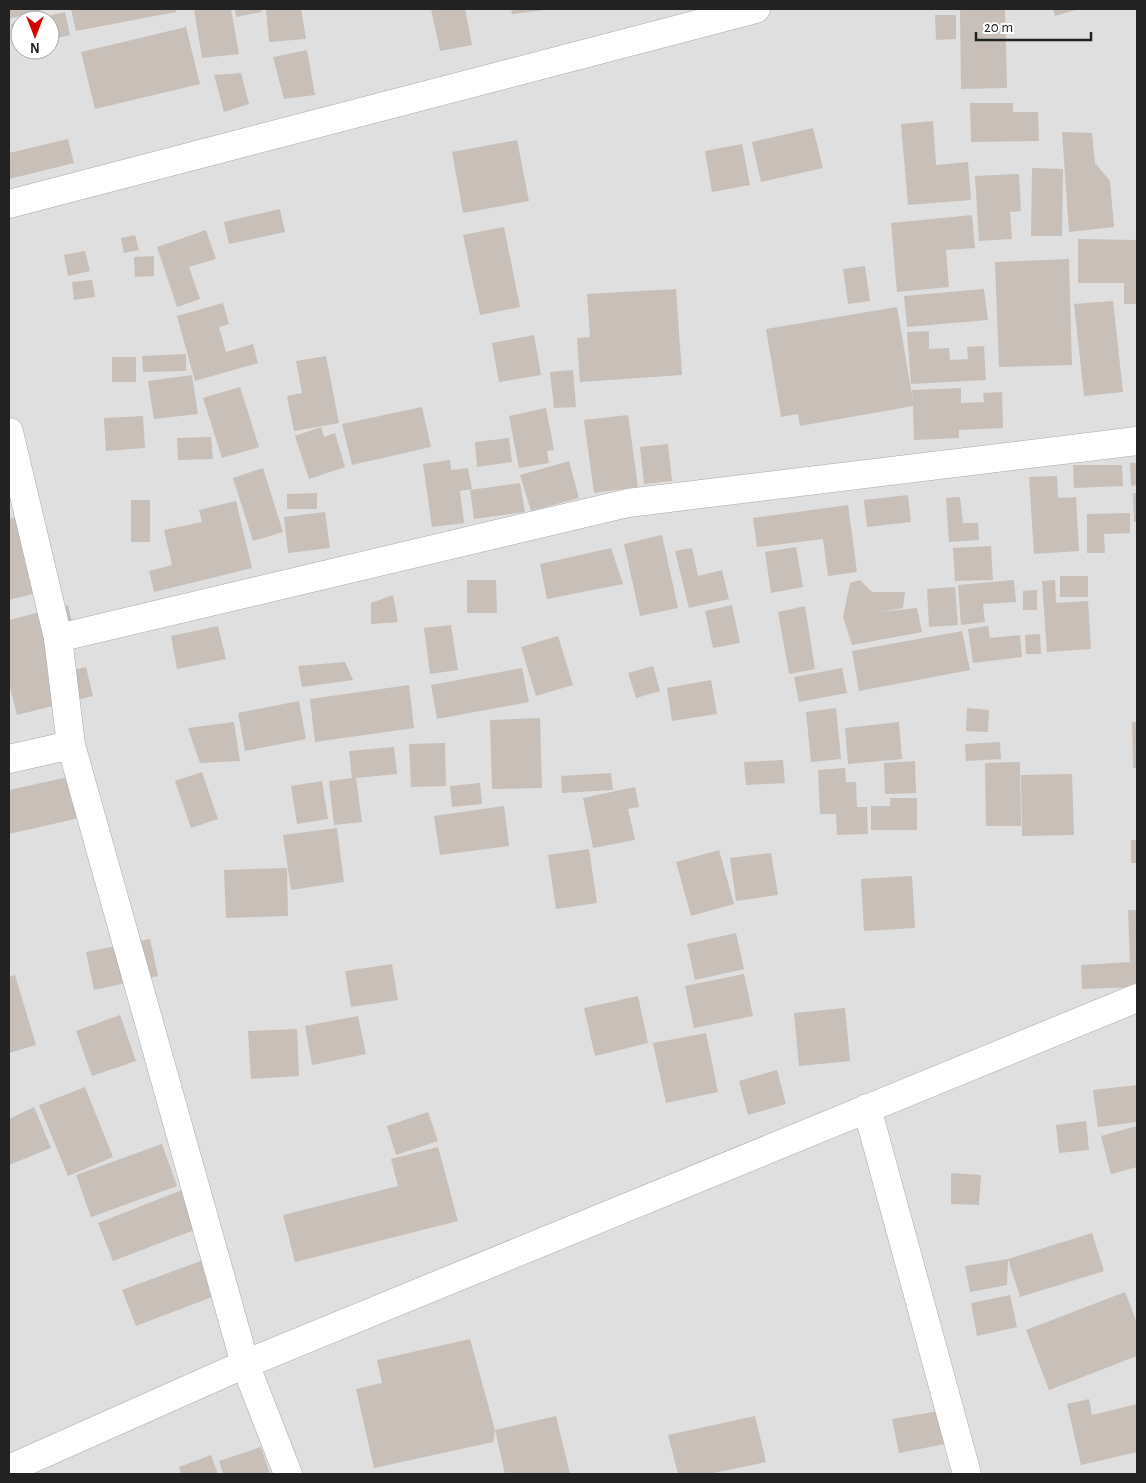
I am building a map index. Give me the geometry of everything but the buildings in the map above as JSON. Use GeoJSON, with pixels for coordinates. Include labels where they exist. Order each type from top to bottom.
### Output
{"type":"FeatureCollection","features":[{"type":"Feature","properties":{"kind":"street"},"geometry":{"type":"LineString","coordinates":[[9,204],[756,9]]}},
{"type":"Feature","properties":{"kind":"street"},"geometry":{"type":"LineString","coordinates":[[9,432],[58,638],[71,746],[245,1364],[288,1474]]}},
{"type":"Feature","properties":{"kind":"street"},"geometry":{"type":"LineString","coordinates":[[58,638],[628,503],[1137,441]]}},
{"type":"Feature","properties":{"kind":"street"},"geometry":{"type":"LineString","coordinates":[[9,759],[71,746]]}},
{"type":"Feature","properties":{"kind":"street"},"geometry":{"type":"LineString","coordinates":[[9,1469],[245,1364],[1137,998]]}},
{"type":"Feature","properties":{"kind":"street"},"geometry":{"type":"LineString","coordinates":[[867,1108],[968,1474]]}},
{"type":"Feature","properties":{"kind":"shaded area"},"geometry":{"type":"Polygon","coordinates":[[[9,9],[1137,9],[1137,1474],[9,1474],[9,9]]]}}]}
